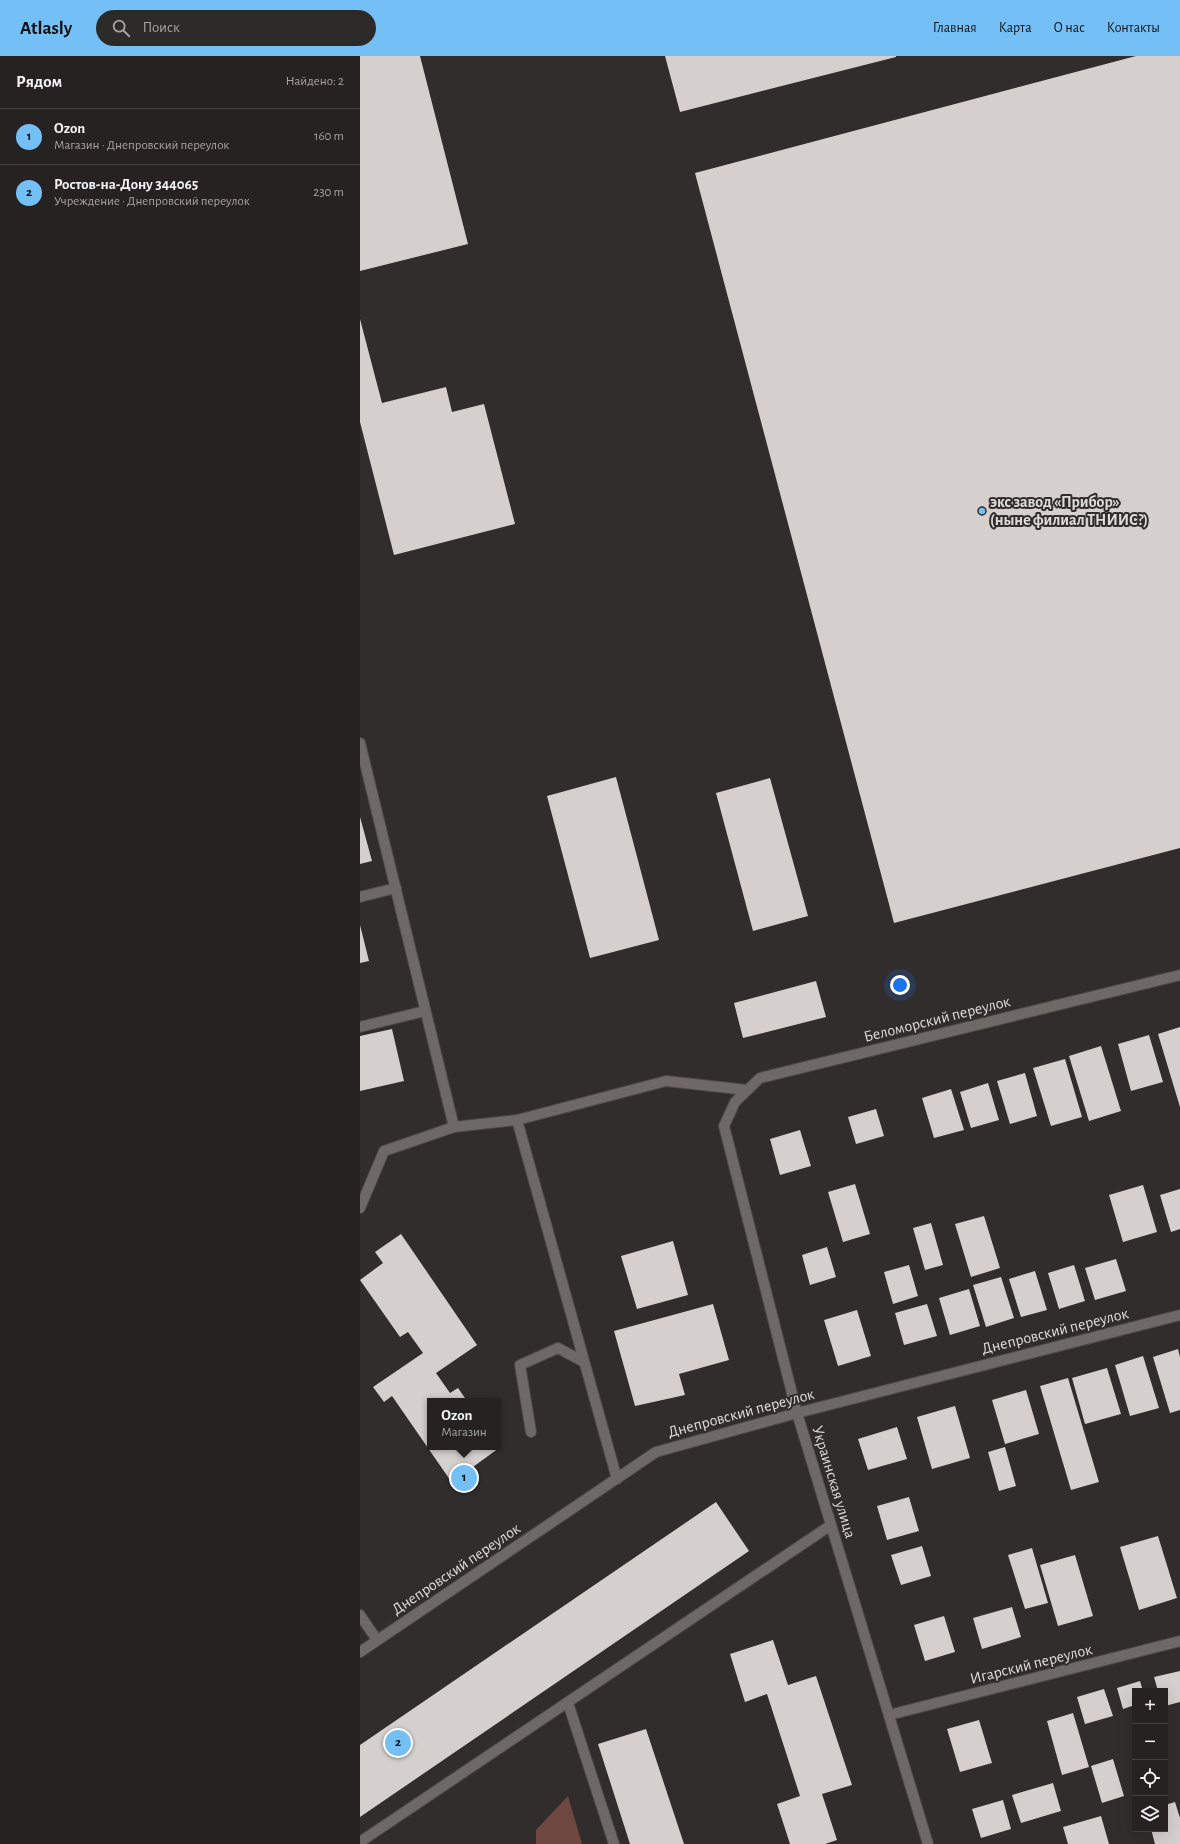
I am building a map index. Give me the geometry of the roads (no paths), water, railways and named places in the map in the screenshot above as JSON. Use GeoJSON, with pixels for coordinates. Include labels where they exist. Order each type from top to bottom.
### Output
{"type":"FeatureCollection","features":[{"type":"Feature","properties":{"kind":"street"},"geometry":{"type":"LineString","coordinates":[[360,743],[454,1127]]}},
{"type":"Feature","properties":{"kind":"street"},"geometry":{"type":"LineString","coordinates":[[360,897],[396,888]]}},
{"type":"Feature","properties":{"kind":"street","name":"Беломорский переулок"},"geometry":{"type":"LineString","coordinates":[[724,1126],[735,1102],[760,1078],[1180,975]]}},
{"type":"Feature","properties":{"kind":"street"},"geometry":{"type":"LineString","coordinates":[[360,1027],[425,1011]]}},
{"type":"Feature","properties":{"kind":"street"},"geometry":{"type":"LineString","coordinates":[[360,1208],[384,1151],[454,1127],[517,1120],[666,1081],[747,1090]]}},
{"type":"Feature","properties":{"kind":"street"},"geometry":{"type":"LineString","coordinates":[[517,1120],[617,1478]]}},
{"type":"Feature","properties":{"kind":"street","name":"Украинская улица"},"geometry":{"type":"LineString","coordinates":[[724,1126],[798,1413],[928,1844]]}},
{"type":"Feature","properties":{"kind":"street","name":"Днепровский переулок"},"geometry":{"type":"LineString","coordinates":[[360,1652],[656,1452],[798,1413],[1180,1315]]}},
{"type":"Feature","properties":{"kind":"street"},"geometry":{"type":"LineString","coordinates":[[531,1432],[520,1365],[558,1348],[584,1362]]}},
{"type":"Feature","properties":{"kind":"street"},"geometry":{"type":"LineString","coordinates":[[360,1842],[831,1525]]}},
{"type":"Feature","properties":{"kind":"street"},"geometry":{"type":"LineString","coordinates":[[360,1615],[377,1640]]}},
{"type":"Feature","properties":{"kind":"street","name":"Игарский переулок"},"geometry":{"type":"LineString","coordinates":[[889,1715],[1180,1641]]}},
{"type":"Feature","properties":{"kind":"street"},"geometry":{"type":"LineString","coordinates":[[568,1703],[614,1844]]}},
{"type":"Feature","properties":{"kind":"place","name":"экс завод «Прибор» (ныне филиал ТНИИС?)"},"geometry":{"type":"Point","coordinates":[982,511]}},
{"type":"Feature","properties":{"kind":"place","name":"Ozon"},"geometry":{"type":"Point","coordinates":[464,1478]}},
{"type":"Feature","properties":{"kind":"place","name":"Ростов-на-Дону 344065"},"geometry":{"type":"Point","coordinates":[398,1743]}}]}
